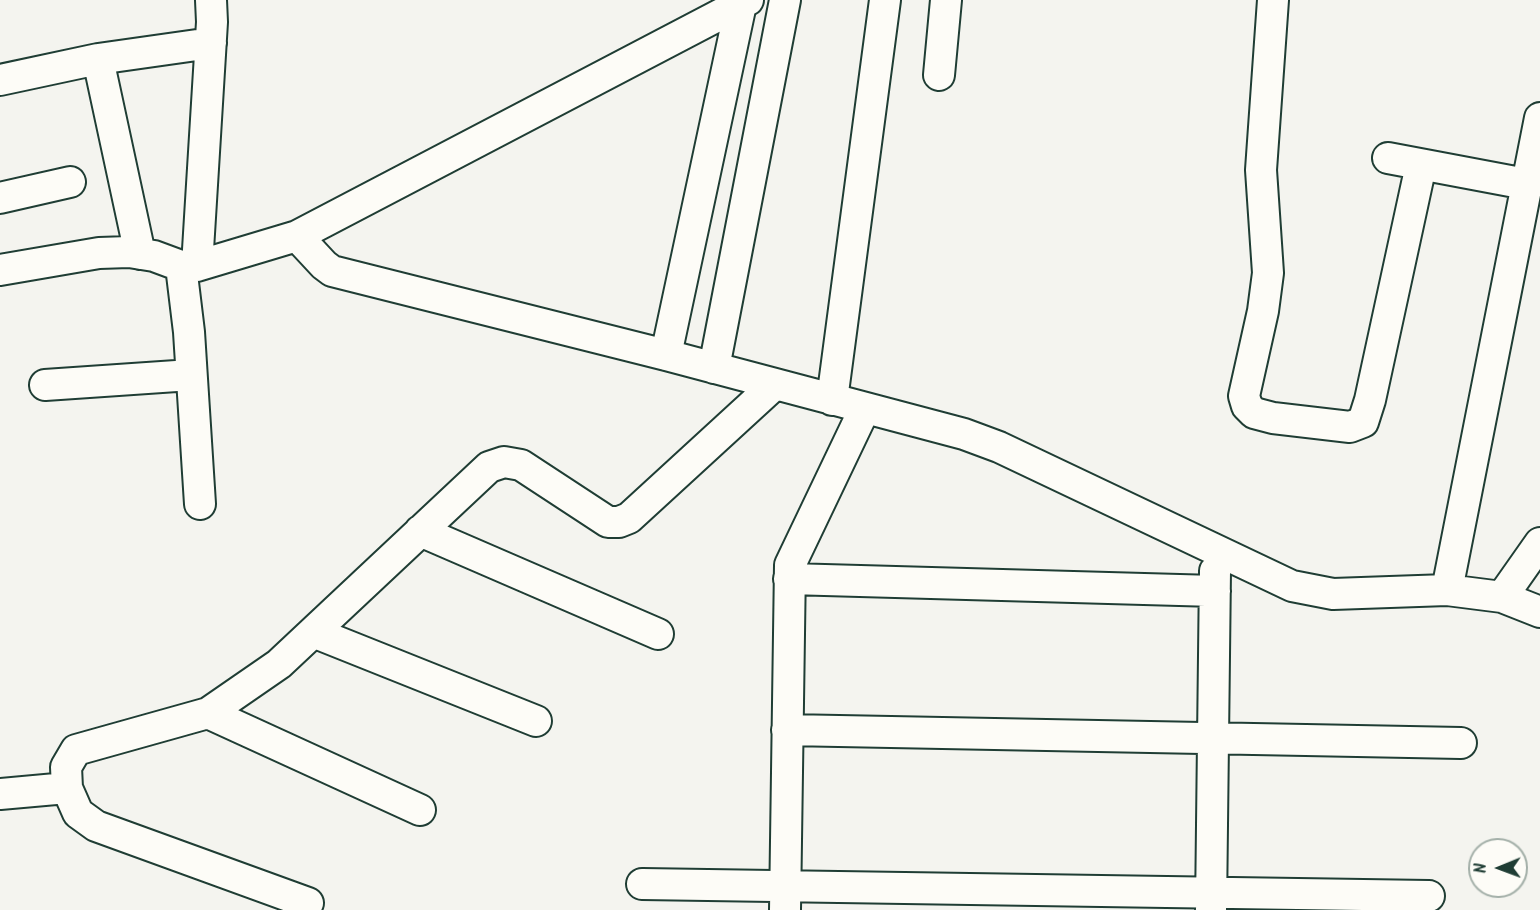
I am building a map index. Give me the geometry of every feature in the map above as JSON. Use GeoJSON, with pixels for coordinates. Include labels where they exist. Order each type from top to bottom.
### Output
{"type":"FeatureCollection","features":[{"type":"Feature","properties":{"kind":"street"},"geometry":{"type":"LineString","coordinates":[[200,504],[189,332],[189,266],[211,44],[211,0]]}},
{"type":"Feature","properties":{"kind":"street"},"geometry":{"type":"LineString","coordinates":[[714,368],[785,0]]}},
{"type":"Feature","properties":{"kind":"street"},"geometry":{"type":"LineString","coordinates":[[832,400],[885,0]]}},
{"type":"Feature","properties":{"kind":"street"},"geometry":{"type":"LineString","coordinates":[[939,75],[946,0]]}},
{"type":"Feature","properties":{"kind":"street"},"geometry":{"type":"LineString","coordinates":[[1273,0],[1261,170],[1268,273],[1263,311],[1244,396],[1247,406],[1254,413],[1273,418],[1350,427],[1363,422],[1421,165]]}},
{"type":"Feature","properties":{"kind":"street"},"geometry":{"type":"LineString","coordinates":[[666,355],[744,2]]}},
{"type":"Feature","properties":{"kind":"street"},"geometry":{"type":"LineString","coordinates":[[0,270],[99,253],[129,252],[189,266],[297,236],[744,2]]}},
{"type":"Feature","properties":{"kind":"street"},"geometry":{"type":"LineString","coordinates":[[0,80],[98,59],[211,44]]}},
{"type":"Feature","properties":{"kind":"street"},"geometry":{"type":"LineString","coordinates":[[98,59],[140,254]]}},
{"type":"Feature","properties":{"kind":"street"},"geometry":{"type":"LineString","coordinates":[[1447,590],[1540,118]]}},
{"type":"Feature","properties":{"kind":"street"},"geometry":{"type":"LineString","coordinates":[[1388,158],[1526,184]]}},
{"type":"Feature","properties":{"kind":"street"},"geometry":{"type":"LineString","coordinates":[[0,198],[70,182]]}},
{"type":"Feature","properties":{"kind":"street"},"geometry":{"type":"LineString","coordinates":[[297,236],[332,271],[666,355],[964,434],[999,447],[1292,586],[1333,594],[1447,590],[1502,597],[1540,612]]}},
{"type":"Feature","properties":{"kind":"street"},"geometry":{"type":"LineString","coordinates":[[45,385],[191,375]]}},
{"type":"Feature","properties":{"kind":"street"},"geometry":{"type":"LineString","coordinates":[[308,903],[96,826],[78,813],[67,788],[66,766],[76,750],[208,713],[279,664],[489,467],[504,462],[521,465],[608,522],[619,522],[629,518],[774,385]]}},
{"type":"Feature","properties":{"kind":"street"},"geometry":{"type":"LineString","coordinates":[[785,898],[790,565],[865,408]]}},
{"type":"Feature","properties":{"kind":"street"},"geometry":{"type":"LineString","coordinates":[[420,531],[658,634]]}},
{"type":"Feature","properties":{"kind":"street"},"geometry":{"type":"LineString","coordinates":[[1502,597],[1540,543]]}},
{"type":"Feature","properties":{"kind":"street"},"geometry":{"type":"LineString","coordinates":[[1212,902],[1215,549]]}},
{"type":"Feature","properties":{"kind":"street"},"geometry":{"type":"LineString","coordinates":[[789,579],[1215,591]]}},
{"type":"Feature","properties":{"kind":"street"},"geometry":{"type":"LineString","coordinates":[[314,632],[536,721]]}},
{"type":"Feature","properties":{"kind":"street"},"geometry":{"type":"LineString","coordinates":[[208,713],[420,810]]}},
{"type":"Feature","properties":{"kind":"street"},"geometry":{"type":"LineString","coordinates":[[787,730],[1461,743]]}},
{"type":"Feature","properties":{"kind":"street"},"geometry":{"type":"LineString","coordinates":[[0,794],[67,788]]}},
{"type":"Feature","properties":{"kind":"street"},"geometry":{"type":"LineString","coordinates":[[642,884],[785,898],[1212,902],[1430,896]]}}]}
